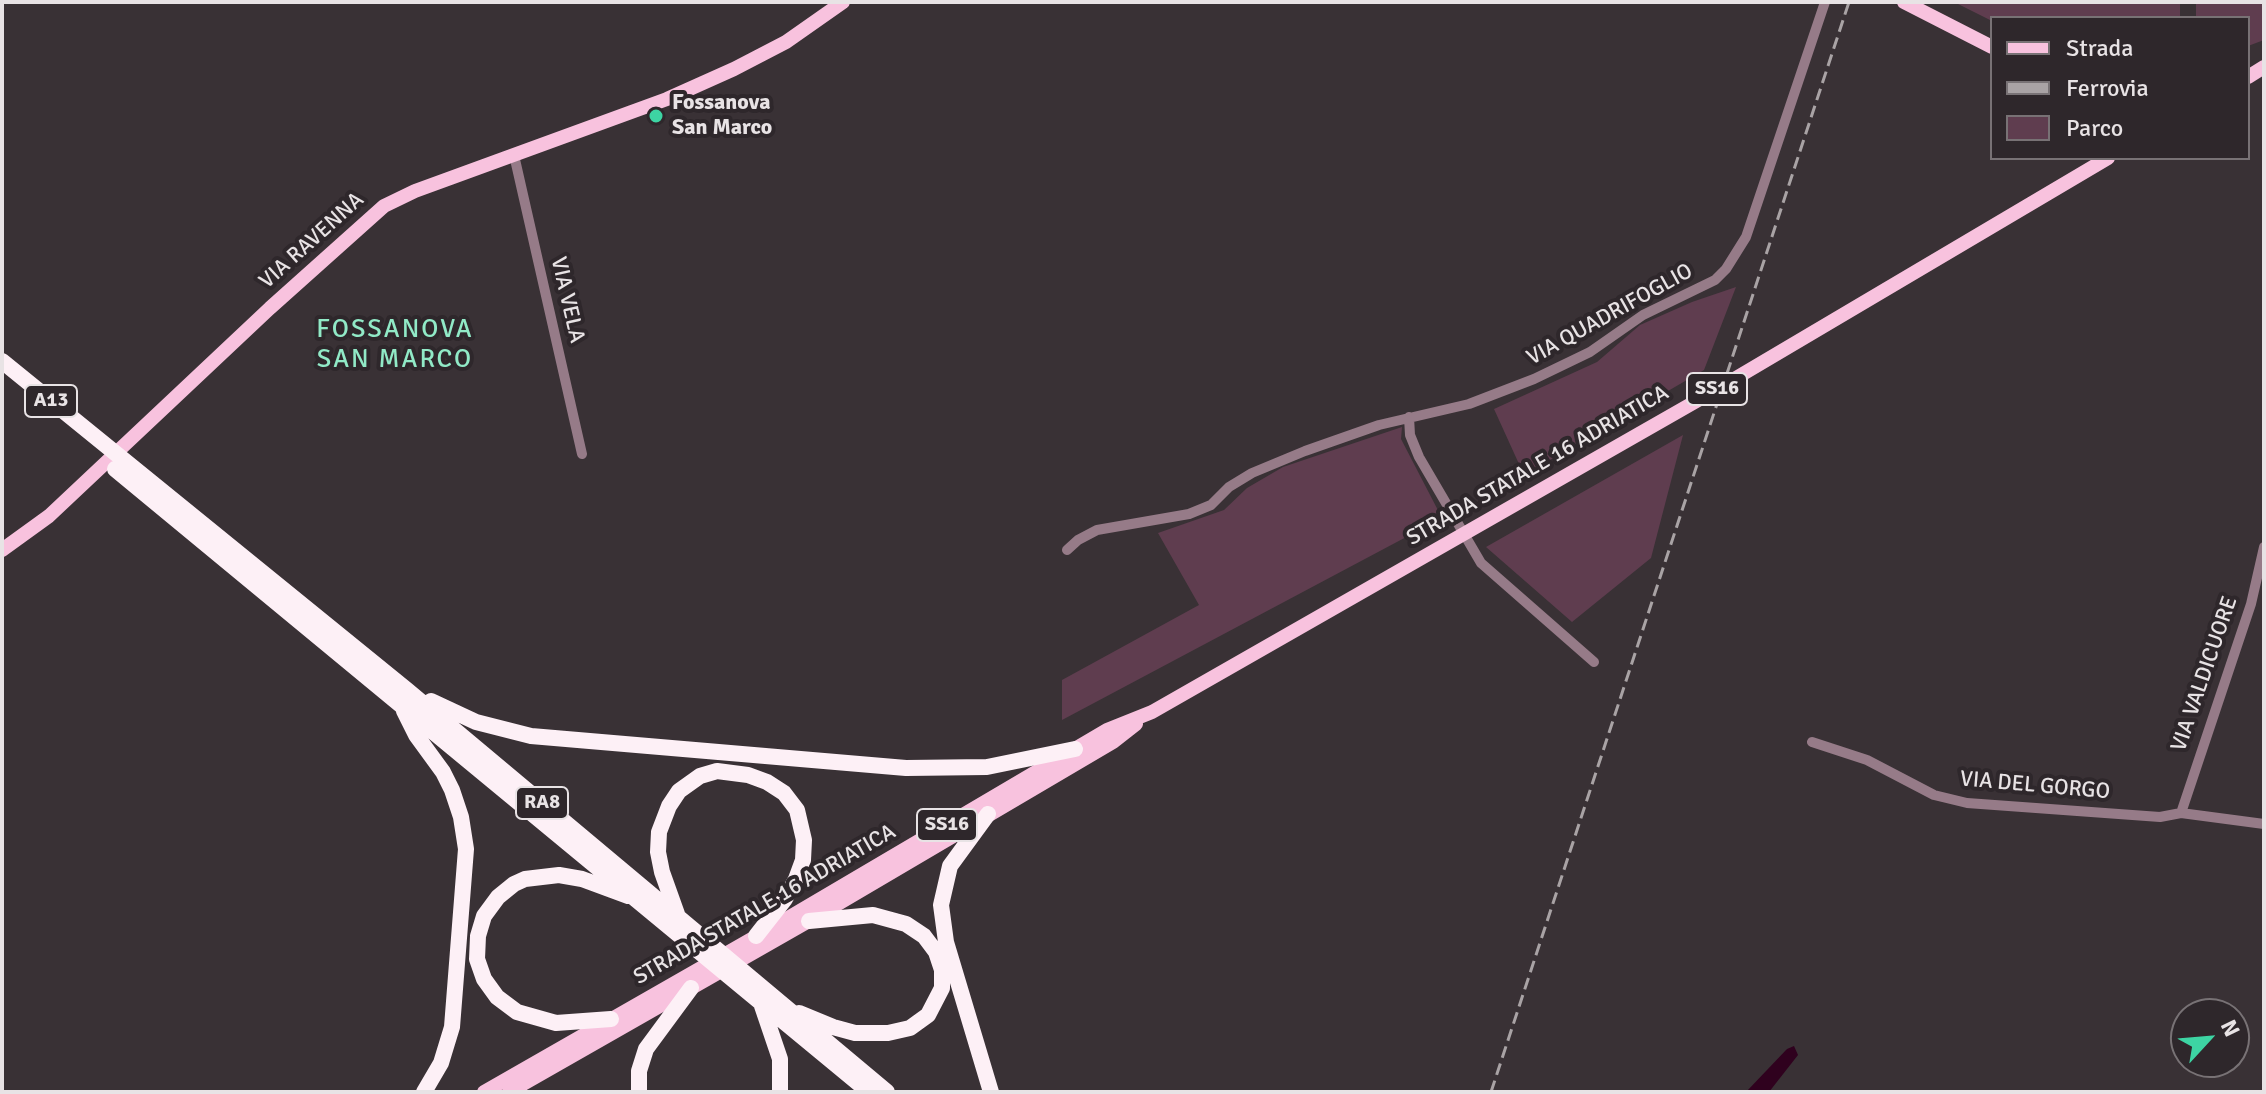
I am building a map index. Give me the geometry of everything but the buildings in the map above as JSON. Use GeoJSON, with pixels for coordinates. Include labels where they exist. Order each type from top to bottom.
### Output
{"type":"FeatureCollection","features":[{"type":"Feature","properties":{"kind":"highway","name":"A13"},"geometry":{"type":"LineString","coordinates":[[2,361],[143,484]]}},
{"type":"Feature","properties":{"kind":"highway","name":"A13"},"geometry":{"type":"LineString","coordinates":[[2,375],[95,445]]}},
{"type":"Feature","properties":{"kind":"highway","name":"RA8"},"geometry":{"type":"LineString","coordinates":[[143,484],[407,690],[887,1092]]}},
{"type":"Feature","properties":{"kind":"highway","name":"RA8"},"geometry":{"type":"LineString","coordinates":[[143,484],[402,706],[869,1092]]}},
{"type":"Feature","properties":{"kind":"highway"},"geometry":{"type":"LineString","coordinates":[[407,690],[476,722],[551,738],[947,769],[987,767],[1075,749]]}},
{"type":"Feature","properties":{"kind":"highway"},"geometry":{"type":"LineString","coordinates":[[402,706],[416,735],[452,790],[461,817],[466,849],[452,1027],[441,1063],[424,1092]]}},
{"type":"Feature","properties":{"kind":"highway"},"geometry":{"type":"LineString","coordinates":[[677,916],[659,862],[659,832],[665,814],[679,791],[692,780],[708,773],[728,772],[758,778],[777,787],[790,801],[801,821],[804,840],[803,860],[796,879],[785,899],[756,936]]}},
{"type":"Feature","properties":{"kind":"highway"},"geometry":{"type":"LineString","coordinates":[[988,814],[950,866],[941,905],[946,942],[991,1092]]}},
{"type":"Feature","properties":{"kind":"highway"},"geometry":{"type":"LineString","coordinates":[[611,1019],[556,1023],[529,1017],[506,1004],[491,990],[480,970],[477,948],[481,925],[490,907],[505,890],[536,877],[559,875],[582,879],[636,898]]}},
{"type":"Feature","properties":{"kind":"highway"},"geometry":{"type":"LineString","coordinates":[[786,1008],[833,1027],[876,1035],[910,1028],[935,1007],[942,988],[942,970],[936,952],[924,936],[906,924],[883,916],[829,910],[809,921]]}},
{"type":"Feature","properties":{"kind":"highway"},"geometry":{"type":"LineString","coordinates":[[639,1092],[642,1061],[660,1027],[691,988]]}},
{"type":"Feature","properties":{"kind":"highway"},"geometry":{"type":"LineString","coordinates":[[762,1005],[780,1059],[780,1092]]}},
{"type":"Feature","properties":{"kind":"main road","name":"VIA RAVENNA"},"geometry":{"type":"LineString","coordinates":[[2,550],[49,516],[371,216],[407,195],[667,99],[734,69],[786,42],[843,2]]}},
{"type":"Feature","properties":{"kind":"main road"},"geometry":{"type":"LineString","coordinates":[[1904,2],[1990,46]]}},
{"type":"Feature","properties":{"kind":"main road"},"geometry":{"type":"LineString","coordinates":[[1924,2],[1990,36]]}},
{"type":"Feature","properties":{"kind":"main road"},"geometry":{"type":"LineString","coordinates":[[2068,182],[2088,160]]}},
{"type":"Feature","properties":{"kind":"main road","name":"STRADA STATALE 16 ADRIATICA"},"geometry":{"type":"LineString","coordinates":[[509,1092],[756,936],[829,910],[1113,742],[1152,712],[1999,224],[2105,160]]}},
{"type":"Feature","properties":{"kind":"main road","name":"STRADA STATALE 16 ADRIATICA"},"geometry":{"type":"LineString","coordinates":[[829,910],[1075,749],[1107,730],[1152,712]]}},
{"type":"Feature","properties":{"kind":"main road","name":"STRADA STATALE 16 ADRIATICA"},"geometry":{"type":"LineString","coordinates":[[484,1092],[611,1019],[691,988],[809,921]]}},
{"type":"Feature","properties":{"kind":"street","name":"VIA QUADRIFOGLIO"},"geometry":{"type":"LineString","coordinates":[[1067,550],[1097,530],[1189,514],[1211,505],[1229,487],[1275,462],[1409,417],[1469,404],[1534,379],[1590,352],[1643,315],[1715,280],[1726,269],[1746,237],[1825,2]]}},
{"type":"Feature","properties":{"kind":"street","name":"VIA VELA"},"geometry":{"type":"LineString","coordinates":[[514,155],[582,454]]}},
{"type":"Feature","properties":{"kind":"street"},"geometry":{"type":"LineString","coordinates":[[1409,417],[1410,435],[1419,457],[1481,563],[1594,662]]}},
{"type":"Feature","properties":{"kind":"street","name":"VIA VALDICUORE"},"geometry":{"type":"LineString","coordinates":[[2181,813],[2251,604],[2264,547]]}},
{"type":"Feature","properties":{"kind":"street","name":"VIA DEL GORGO"},"geometry":{"type":"LineString","coordinates":[[1812,742],[1867,760],[1934,795],[1967,803],[2160,817],[2181,813],[2264,824]]}},
{"type":"Feature","properties":{"kind":"green space"},"geometry":{"type":"Polygon","coordinates":[[[1954,2],[2180,2],[2180,16],[1990,16],[1990,20],[1954,2]]]}},
{"type":"Feature","properties":{"kind":"green space"},"geometry":{"type":"Polygon","coordinates":[[[2196,2],[2264,2],[2264,40],[2250,45],[2250,16],[2196,16],[2196,2]]]}},
{"type":"Feature","properties":{"kind":"green space"},"geometry":{"type":"Polygon","coordinates":[[[1736,287],[1704,370],[1524,475],[1494,409],[1597,362],[1640,325],[1736,287]]]}},
{"type":"Feature","properties":{"kind":"green space"},"geometry":{"type":"Polygon","coordinates":[[[1402,427],[1401,439],[1442,518],[1062,720],[1062,680],[1199,605],[1158,533],[1224,510],[1247,488],[1283,467],[1402,427]]]}},
{"type":"Feature","properties":{"kind":"green space"},"geometry":{"type":"Polygon","coordinates":[[[1683,435],[1651,558],[1572,622],[1486,547],[1683,435]]]}},
{"type":"Feature","properties":{"kind":"shaded area"},"geometry":{"type":"Polygon","coordinates":[[[1794,1046],[1798,1055],[1769,1092],[1746,1092],[1787,1049],[1794,1046]]]}},
{"type":"Feature","properties":{"kind":"railway"},"geometry":{"type":"LineString","coordinates":[[1491,1092],[1849,2]]}},
{"type":"Feature","properties":{"kind":"place","name":"Fossanova San Marco"},"geometry":{"type":"Point","coordinates":[656,116]}},
{"type":"Feature","properties":{"kind":"district","name":"FOSSANOVA SAN MARCO"},"geometry":{"type":"Point","coordinates":[395,345]}}]}
